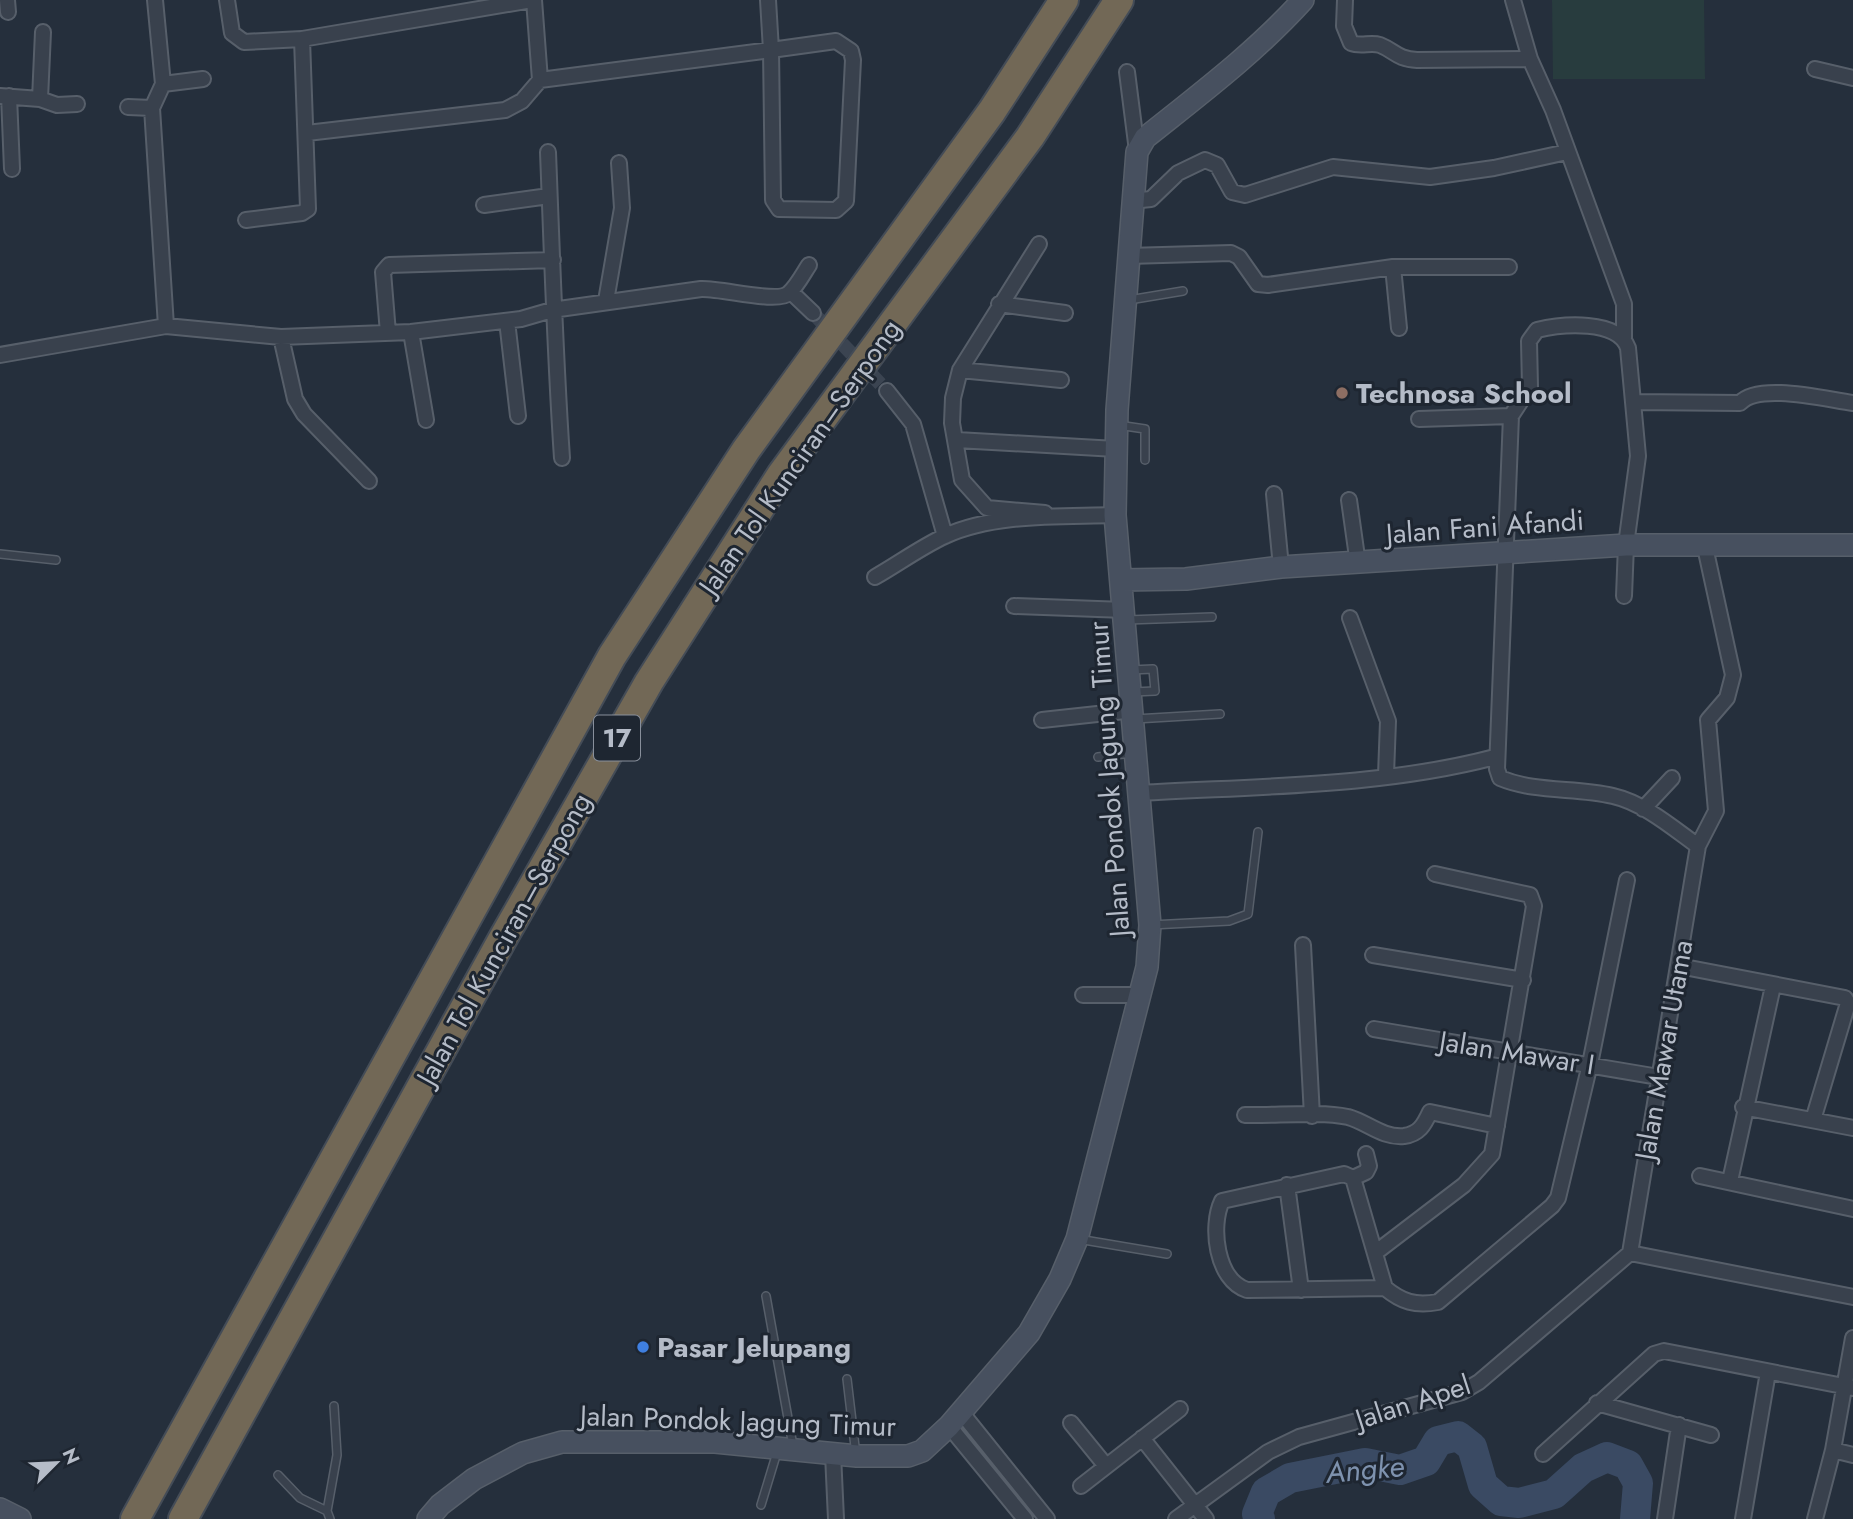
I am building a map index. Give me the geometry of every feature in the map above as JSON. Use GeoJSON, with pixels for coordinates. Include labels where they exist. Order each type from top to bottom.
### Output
{"type":"FeatureCollection","features":[{"type":"Feature","properties":{"kind":"highway","name":"Jalan Tol Kunciran–Serpong"},"geometry":{"type":"LineString","coordinates":[[135,1519],[612,656],[746,450],[992,111],[1065,0]]}},
{"type":"Feature","properties":{"kind":"highway","name":"Jalan Tol Kunciran–Serpong"},"geometry":{"type":"LineString","coordinates":[[183,1519],[502,940],[649,682],[781,475],[1030,137],[1119,0]]}},
{"type":"Feature","properties":{"kind":"street"},"geometry":{"type":"LineString","coordinates":[[155,0],[163,84],[152,108],[166,326]]}},
{"type":"Feature","properties":{"kind":"street"},"geometry":{"type":"LineString","coordinates":[[227,0],[232,33],[244,42],[302,39],[533,0],[540,80]]}},
{"type":"Feature","properties":{"kind":"street"},"geometry":{"type":"LineString","coordinates":[[307,134],[505,110],[522,101],[540,80],[771,50],[836,41],[851,51],[846,201],[836,211],[779,209],[773,200],[771,50],[768,0]]}},
{"type":"Feature","properties":{"kind":"street"},"geometry":{"type":"LineString","coordinates":[[1137,152],[1145,138],[1234,67],[1277,29],[1303,0]]}},
{"type":"Feature","properties":{"kind":"street"},"geometry":{"type":"LineString","coordinates":[[1345,0],[1344,26],[1351,43],[1358,46],[1382,46],[1401,59],[1530,59]]}},
{"type":"Feature","properties":{"kind":"street"},"geometry":{"type":"LineString","coordinates":[[1513,0],[1530,59],[1625,304],[1625,338],[1638,456],[1626,545],[1624,596]]}},
{"type":"Feature","properties":{"kind":"street"},"geometry":{"type":"LineString","coordinates":[[40,99],[43,32]]}},
{"type":"Feature","properties":{"kind":"street"},"geometry":{"type":"LineString","coordinates":[[246,220],[302,213],[307,209],[307,134],[302,39]]}},
{"type":"Feature","properties":{"kind":"street"},"geometry":{"type":"LineString","coordinates":[[1815,69],[1853,78]]}},
{"type":"Feature","properties":{"kind":"street","name":"Jalan Pondok Jagung Timur"},"geometry":{"type":"LineString","coordinates":[[428,1519],[440,1505],[474,1479],[523,1453],[562,1442],[715,1442],[856,1455],[908,1456],[922,1451],[955,1419],[1029,1333],[1060,1279],[1077,1239],[1142,995],[1150,925],[1126,615],[1115,515],[1116,425],[1131,201],[1137,152],[1127,72]]}},
{"type":"Feature","properties":{"kind":"street"},"geometry":{"type":"LineString","coordinates":[[163,84],[203,79]]}},
{"type":"Feature","properties":{"kind":"street"},"geometry":{"type":"LineString","coordinates":[[12,169],[5,96],[40,99],[57,105],[77,104]]}},
{"type":"Feature","properties":{"kind":"street"},"geometry":{"type":"LineString","coordinates":[[128,107],[152,108]]}},
{"type":"Feature","properties":{"kind":"street"},"geometry":{"type":"LineString","coordinates":[[548,152],[553,260],[552,310],[562,458]]}},
{"type":"Feature","properties":{"kind":"street"},"geometry":{"type":"LineString","coordinates":[[1131,201],[1151,199],[1178,173],[1205,160],[1217,165],[1232,192],[1238,195],[1333,167],[1430,177],[1494,169],[1567,152]]}},
{"type":"Feature","properties":{"kind":"street"},"geometry":{"type":"LineString","coordinates":[[607,301],[622,208],[619,163]]}},
{"type":"Feature","properties":{"kind":"street"},"geometry":{"type":"LineString","coordinates":[[484,205],[550,196]]}},
{"type":"Feature","properties":{"kind":"street"},"geometry":{"type":"LineString","coordinates":[[1039,244],[960,370],[953,398],[952,423],[962,480],[987,508],[1045,513]]}},
{"type":"Feature","properties":{"kind":"street"},"geometry":{"type":"LineString","coordinates":[[1128,256],[1231,253],[1240,257],[1258,284],[1268,285],[1394,267],[1509,267]]}},
{"type":"Feature","properties":{"kind":"street"},"geometry":{"type":"LineString","coordinates":[[388,332],[383,272],[389,265],[553,260]]}},
{"type":"Feature","properties":{"kind":"street"},"geometry":{"type":"LineString","coordinates":[[0,355],[166,326],[281,337],[411,332],[507,321],[607,301],[716,288],[773,299],[791,292],[809,265]]}},
{"type":"Feature","properties":{"kind":"street"},"geometry":{"type":"LineString","coordinates":[[1394,267],[1399,328]]}},
{"type":"Feature","properties":{"kind":"street"},"geometry":{"type":"LineString","coordinates":[[791,292],[813,313]]}},
{"type":"Feature","properties":{"kind":"street"},"geometry":{"type":"LineString","coordinates":[[999,304],[1065,313]]}},
{"type":"Feature","properties":{"kind":"street"},"geometry":{"type":"LineString","coordinates":[[507,321],[518,416]]}},
{"type":"Feature","properties":{"kind":"street"},"geometry":{"type":"LineString","coordinates":[[1625,338],[1618,332],[1591,327],[1549,327],[1531,335],[1529,341],[1530,387],[1511,416],[1495,757],[1500,778],[1553,791],[1614,796],[1643,809],[1698,846]]}},
{"type":"Feature","properties":{"kind":"street"},"geometry":{"type":"LineString","coordinates":[[411,332],[426,420]]}},
{"type":"Feature","properties":{"kind":"street"},"geometry":{"type":"LineString","coordinates":[[281,337],[295,399],[304,414],[369,481]]}},
{"type":"Feature","properties":{"kind":"street"},"geometry":{"type":"LineString","coordinates":[[960,370],[1061,380]]}},
{"type":"Feature","properties":{"kind":"street"},"geometry":{"type":"LineString","coordinates":[[887,391],[913,424],[944,536]]}},
{"type":"Feature","properties":{"kind":"street"},"geometry":{"type":"LineString","coordinates":[[1634,402],[1740,402],[1750,396],[1790,393],[1853,403]]}},
{"type":"Feature","properties":{"kind":"street"},"geometry":{"type":"LineString","coordinates":[[1419,419],[1511,416]]}},
{"type":"Feature","properties":{"kind":"street"},"geometry":{"type":"LineString","coordinates":[[957,440],[1116,449]]}},
{"type":"Feature","properties":{"kind":"street"},"geometry":{"type":"LineString","coordinates":[[1274,494],[1281,567]]}},
{"type":"Feature","properties":{"kind":"street"},"geometry":{"type":"LineString","coordinates":[[1349,500],[1358,564]]}},
{"type":"Feature","properties":{"kind":"street"},"geometry":{"type":"LineString","coordinates":[[875,577],[944,536],[999,523],[1115,515]]}},
{"type":"Feature","properties":{"kind":"street","name":"Jalan Fani Afandi"},"geometry":{"type":"LineString","coordinates":[[1121,580],[1185,579],[1281,567],[1626,545],[1853,545]]}},
{"type":"Feature","properties":{"kind":"street","name":"Jalan Mawar Utama"},"geometry":{"type":"LineString","coordinates":[[1630,1253],[1698,846],[1716,811],[1708,720],[1727,698],[1732,675],[1705,547]]}},
{"type":"Feature","properties":{"kind":"street"},"geometry":{"type":"LineString","coordinates":[[1014,606],[1126,615]]}},
{"type":"Feature","properties":{"kind":"street"},"geometry":{"type":"LineString","coordinates":[[1350,618],[1388,721],[1386,775]]}},
{"type":"Feature","properties":{"kind":"street"},"geometry":{"type":"LineString","coordinates":[[1042,720],[1133,707]]}},
{"type":"Feature","properties":{"kind":"street"},"geometry":{"type":"LineString","coordinates":[[1140,793],[1451,769],[1495,757]]}},
{"type":"Feature","properties":{"kind":"street"},"geometry":{"type":"LineString","coordinates":[[1643,809],[1672,778]]}},
{"type":"Feature","properties":{"kind":"street"},"geometry":{"type":"LineString","coordinates":[[1375,1253],[1477,1174],[1492,1154],[1523,980],[1534,906],[1530,895],[1435,874]]}},
{"type":"Feature","properties":{"kind":"street"},"geometry":{"type":"LineString","coordinates":[[1353,1178],[1385,1288],[1402,1301],[1415,1305],[1437,1301],[1552,1206],[1561,1191],[1627,880]]}},
{"type":"Feature","properties":{"kind":"street"},"geometry":{"type":"LineString","coordinates":[[1303,945],[1312,1116]]}},
{"type":"Feature","properties":{"kind":"street"},"geometry":{"type":"LineString","coordinates":[[1373,955],[1523,980]]}},
{"type":"Feature","properties":{"kind":"street"},"geometry":{"type":"LineString","coordinates":[[1679,965],[1773,986],[1840,996],[1848,1003],[1813,1120]]}},
{"type":"Feature","properties":{"kind":"street"},"geometry":{"type":"LineString","coordinates":[[1730,1181],[1744,1107],[1773,986]]}},
{"type":"Feature","properties":{"kind":"street"},"geometry":{"type":"LineString","coordinates":[[1083,995],[1142,995]]}},
{"type":"Feature","properties":{"kind":"street","name":"Jalan Mawar I"},"geometry":{"type":"LineString","coordinates":[[1374,1029],[1659,1077]]}},
{"type":"Feature","properties":{"kind":"street"},"geometry":{"type":"LineString","coordinates":[[1744,1107],[1853,1128]]}},
{"type":"Feature","properties":{"kind":"street"},"geometry":{"type":"LineString","coordinates":[[1245,1115],[1349,1118],[1381,1133],[1400,1137],[1414,1134],[1423,1126],[1430,1112],[1497,1126]]}},
{"type":"Feature","properties":{"kind":"street"},"geometry":{"type":"LineString","coordinates":[[1366,1154],[1369,1166],[1366,1172],[1353,1178],[1344,1174],[1222,1201],[1217,1214],[1219,1249],[1224,1269],[1241,1288],[1385,1288]]}},
{"type":"Feature","properties":{"kind":"street"},"geometry":{"type":"LineString","coordinates":[[1700,1176],[1853,1209]]}},
{"type":"Feature","properties":{"kind":"street"},"geometry":{"type":"LineString","coordinates":[[1287,1185],[1301,1290]]}},
{"type":"Feature","properties":{"kind":"street"},"geometry":{"type":"LineString","coordinates":[[1630,1253],[1853,1297]]}},
{"type":"Feature","properties":{"kind":"street","name":"Jalan Apel"},"geometry":{"type":"LineString","coordinates":[[1176,1519],[1268,1452],[1298,1437],[1462,1392],[1479,1382],[1630,1253]]}},
{"type":"Feature","properties":{"kind":"street"},"geometry":{"type":"LineString","coordinates":[[1815,1519],[1849,1388],[1853,1338]]}},
{"type":"Feature","properties":{"kind":"street"},"geometry":{"type":"LineString","coordinates":[[1543,1454],[1654,1354],[1664,1351],[1849,1388]]}},
{"type":"Feature","properties":{"kind":"street"},"geometry":{"type":"LineString","coordinates":[[1743,1519],[1768,1372]]}},
{"type":"Feature","properties":{"kind":"street"},"geometry":{"type":"LineString","coordinates":[[1597,1403],[1711,1435]]}},
{"type":"Feature","properties":{"kind":"street"},"geometry":{"type":"LineString","coordinates":[[1081,1486],[1180,1409]]}},
{"type":"Feature","properties":{"kind":"street"},"geometry":{"type":"LineString","coordinates":[[955,1419],[1025,1519]]}},
{"type":"Feature","properties":{"kind":"street"},"geometry":{"type":"LineString","coordinates":[[955,1419],[1047,1519]]}},
{"type":"Feature","properties":{"kind":"street"},"geometry":{"type":"LineString","coordinates":[[1071,1423],[1105,1466]]}},
{"type":"Feature","properties":{"kind":"street"},"geometry":{"type":"LineString","coordinates":[[1665,1519],[1679,1425]]}},
{"type":"Feature","properties":{"kind":"street"},"geometry":{"type":"LineString","coordinates":[[1142,1438],[1206,1519]]}},
{"type":"Feature","properties":{"kind":"street"},"geometry":{"type":"LineString","coordinates":[[1833,1450],[1853,1455]]}},
{"type":"Feature","properties":{"kind":"street"},"geometry":{"type":"LineString","coordinates":[[833,1454],[836,1519]]}},
{"type":"Feature","properties":{"kind":"lane"},"geometry":{"type":"LineString","coordinates":[[1125,301],[1183,291]]}},
{"type":"Feature","properties":{"kind":"lane"},"geometry":{"type":"LineString","coordinates":[[1116,425],[1145,429],[1145,460]]}},
{"type":"Feature","properties":{"kind":"lane"},"geometry":{"type":"LineString","coordinates":[[0,554],[56,560]]}},
{"type":"Feature","properties":{"kind":"lane"},"geometry":{"type":"LineString","coordinates":[[1126,615],[1212,617]]}},
{"type":"Feature","properties":{"kind":"lane"},"geometry":{"type":"LineString","coordinates":[[1133,707],[1220,714]]}},
{"type":"Feature","properties":{"kind":"lane"},"geometry":{"type":"LineString","coordinates":[[1098,757],[1137,753]]}},
{"type":"Feature","properties":{"kind":"lane"},"geometry":{"type":"LineString","coordinates":[[1150,925],[1229,921],[1248,914],[1258,832]]}},
{"type":"Feature","properties":{"kind":"lane"},"geometry":{"type":"LineString","coordinates":[[1077,1239],[1167,1254]]}},
{"type":"Feature","properties":{"kind":"lane"},"geometry":{"type":"LineString","coordinates":[[761,1505],[786,1449],[766,1296]]}},
{"type":"Feature","properties":{"kind":"lane"},"geometry":{"type":"LineString","coordinates":[[847,1379],[856,1455]]}},
{"type":"Feature","properties":{"kind":"lane"},"geometry":{"type":"LineString","coordinates":[[278,1475],[300,1498],[328,1515],[337,1455],[334,1406]]}},
{"type":"Feature","properties":{"kind":"green space"},"geometry":{"type":"Polygon","coordinates":[[[1552,0],[1704,0],[1705,79],[1553,79],[1552,0]]]}},
{"type":"Feature","properties":{"kind":"waterway","name":"Angke"},"geometry":{"type":"LineString","coordinates":[[1260,1519],[1257,1514],[1266,1492],[1290,1478],[1365,1463],[1400,1470],[1426,1461],[1438,1441],[1458,1436],[1472,1447],[1483,1485],[1501,1501],[1519,1503],[1554,1494],[1583,1468],[1607,1457],[1628,1465],[1638,1483],[1635,1519]]}},
{"type":"Feature","properties":{"kind":"tunnel"},"geometry":{"type":"LineString","coordinates":[[813,313],[887,391]]}},
{"type":"Feature","properties":{"kind":"place","name":"Technosa School"},"geometry":{"type":"Point","coordinates":[1342,393]}},
{"type":"Feature","properties":{"kind":"place","name":"Pasar Jelupang"},"geometry":{"type":"Point","coordinates":[643,1347]}}]}
